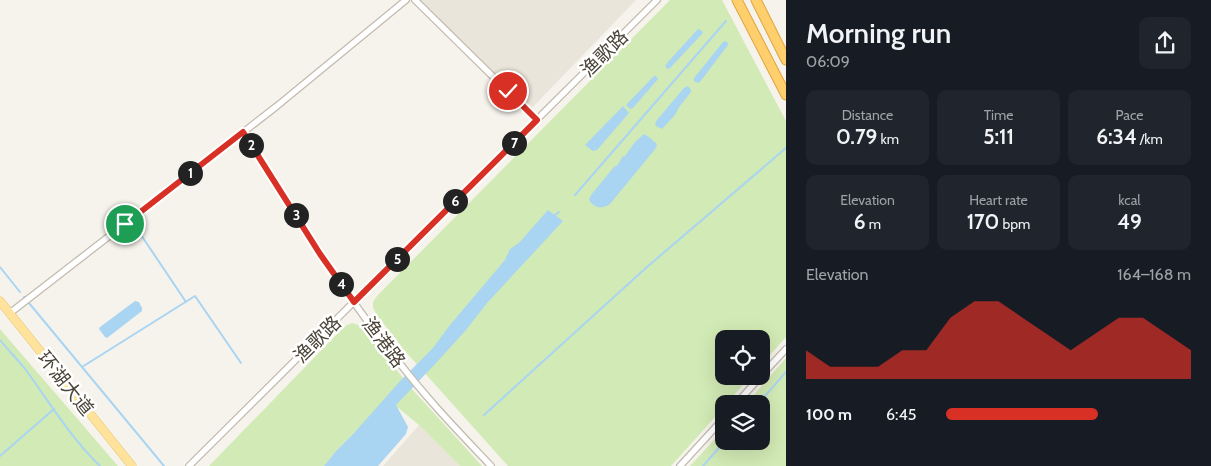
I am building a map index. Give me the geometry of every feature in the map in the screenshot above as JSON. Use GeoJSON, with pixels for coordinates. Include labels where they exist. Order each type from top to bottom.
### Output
{"type":"FeatureCollection","features":[{"type":"Feature","properties":{"kind":"highway"},"geometry":{"type":"LineString","coordinates":[[738,0],[786,95]]}},
{"type":"Feature","properties":{"kind":"highway"},"geometry":{"type":"LineString","coordinates":[[756,0],[786,60]]}},
{"type":"Feature","properties":{"kind":"main road","name":"环湖大道"},"geometry":{"type":"LineString","coordinates":[[0,301],[132,466]]}},
{"type":"Feature","properties":{"kind":"street"},"geometry":{"type":"LineString","coordinates":[[10,313],[277,106],[406,0]]}},
{"type":"Feature","properties":{"kind":"street"},"geometry":{"type":"LineString","coordinates":[[416,0],[537,120]]}},
{"type":"Feature","properties":{"kind":"street","name":"渔歌路"},"geometry":{"type":"LineString","coordinates":[[189,466],[657,0]]}},
{"type":"Feature","properties":{"kind":"street","name":"渔港路"},"geometry":{"type":"LineString","coordinates":[[243,132],[320,254],[398,362],[490,466]]}},
{"type":"Feature","properties":{"kind":"street"},"geometry":{"type":"LineString","coordinates":[[770,366],[786,349]]}},
{"type":"Feature","properties":{"kind":"street"},"geometry":{"type":"LineString","coordinates":[[744,395],[753,385]]}},
{"type":"Feature","properties":{"kind":"street"},"geometry":{"type":"LineString","coordinates":[[680,466],[715,428]]}},
{"type":"Feature","properties":{"kind":"shaded area"},"geometry":{"type":"Polygon","coordinates":[[[420,0],[636,0],[531,109],[420,0]]]}},
{"type":"Feature","properties":{"kind":"shaded area"},"geometry":{"type":"Polygon","coordinates":[[[419,425],[460,466],[383,466],[419,425]]]}},
{"type":"Feature","properties":{"kind":"green space"},"geometry":{"type":"Polygon","coordinates":[[[670,0],[722,0],[786,121],[786,337],[770,355],[770,330],[715,330],[715,385],[743,385],[734,395],[715,395],[715,417],[671,466],[508,466],[405,351],[377,315],[373,308],[373,302],[670,0]]]}},
{"type":"Feature","properties":{"kind":"green space"},"geometry":{"type":"Polygon","coordinates":[[[352,323],[361,326],[412,389],[482,466],[460,466],[419,425],[396,406],[355,432],[324,466],[209,466],[342,329],[352,323]]]}},
{"type":"Feature","properties":{"kind":"green space"},"geometry":{"type":"Polygon","coordinates":[[[0,329],[118,466],[0,466],[0,329]]]}},
{"type":"Feature","properties":{"kind":"green space"},"geometry":{"type":"Polygon","coordinates":[[[786,358],[786,466],[690,466],[715,439],[715,450],[770,450],[770,395],[754,395],[763,385],[770,385],[770,376],[786,358]]]}},
{"type":"Feature","properties":{"kind":"water"},"geometry":{"type":"Polygon","coordinates":[[[699,29],[703,32],[702,34],[670,68],[665,67],[667,63],[699,29]]]}},
{"type":"Feature","properties":{"kind":"water"},"geometry":{"type":"Polygon","coordinates":[[[725,41],[728,45],[700,82],[694,81],[694,78],[725,41]]]}},
{"type":"Feature","properties":{"kind":"water"},"geometry":{"type":"Polygon","coordinates":[[[654,76],[658,79],[633,108],[630,109],[626,105],[654,76]]]}},
{"type":"Feature","properties":{"kind":"water"},"geometry":{"type":"Polygon","coordinates":[[[688,86],[691,92],[675,115],[662,129],[656,126],[657,120],[684,88],[688,86]]]}},
{"type":"Feature","properties":{"kind":"water"},"geometry":{"type":"Polygon","coordinates":[[[623,106],[629,113],[597,150],[593,151],[585,145],[623,106]]]}},
{"type":"Feature","properties":{"kind":"water"},"geometry":{"type":"Polygon","coordinates":[[[644,134],[657,144],[656,148],[610,204],[604,207],[596,207],[589,200],[591,195],[614,167],[618,165],[622,157],[625,156],[635,142],[644,134]]]}},
{"type":"Feature","properties":{"kind":"water"},"geometry":{"type":"Polygon","coordinates":[[[548,210],[563,221],[396,405],[408,427],[406,434],[378,466],[324,466],[402,379],[433,348],[505,260],[510,249],[519,243],[548,210]]]}},
{"type":"Feature","properties":{"kind":"water"},"geometry":{"type":"Polygon","coordinates":[[[135,301],[139,302],[142,311],[107,338],[105,337],[99,329],[100,327],[135,301]]]}},
{"type":"Feature","properties":{"kind":"waterway"},"geometry":{"type":"LineString","coordinates":[[575,195],[726,21]]}},
{"type":"Feature","properties":{"kind":"waterway"},"geometry":{"type":"LineString","coordinates":[[484,415],[647,267],[786,148]]}},
{"type":"Feature","properties":{"kind":"waterway"},"geometry":{"type":"LineString","coordinates":[[555,215],[559,212]]}},
{"type":"Feature","properties":{"kind":"waterway"},"geometry":{"type":"LineString","coordinates":[[135,226],[186,302]]}},
{"type":"Feature","properties":{"kind":"waterway"},"geometry":{"type":"LineString","coordinates":[[0,267],[20,292]]}},
{"type":"Feature","properties":{"kind":"waterway"},"geometry":{"type":"LineString","coordinates":[[82,367],[195,296],[241,363]]}},
{"type":"Feature","properties":{"kind":"waterway"},"geometry":{"type":"LineString","coordinates":[[29,303],[164,466]]}},
{"type":"Feature","properties":{"kind":"waterway"},"geometry":{"type":"LineString","coordinates":[[0,340],[26,370],[70,432],[100,466]]}},
{"type":"Feature","properties":{"kind":"waterway"},"geometry":{"type":"LineString","coordinates":[[766,395],[786,372]]}},
{"type":"Feature","properties":{"kind":"waterway"},"geometry":{"type":"LineString","coordinates":[[0,456],[54,409]]}},
{"type":"Feature","properties":{"kind":"waterway"},"geometry":{"type":"LineString","coordinates":[[703,466],[717,450]]}},
{"type":"Feature","properties":{"kind":"route"},"geometry":{"type":"LineString","coordinates":[[125,224],[243,132],[320,254],[354,302],[537,120],[508,91]]}}]}
